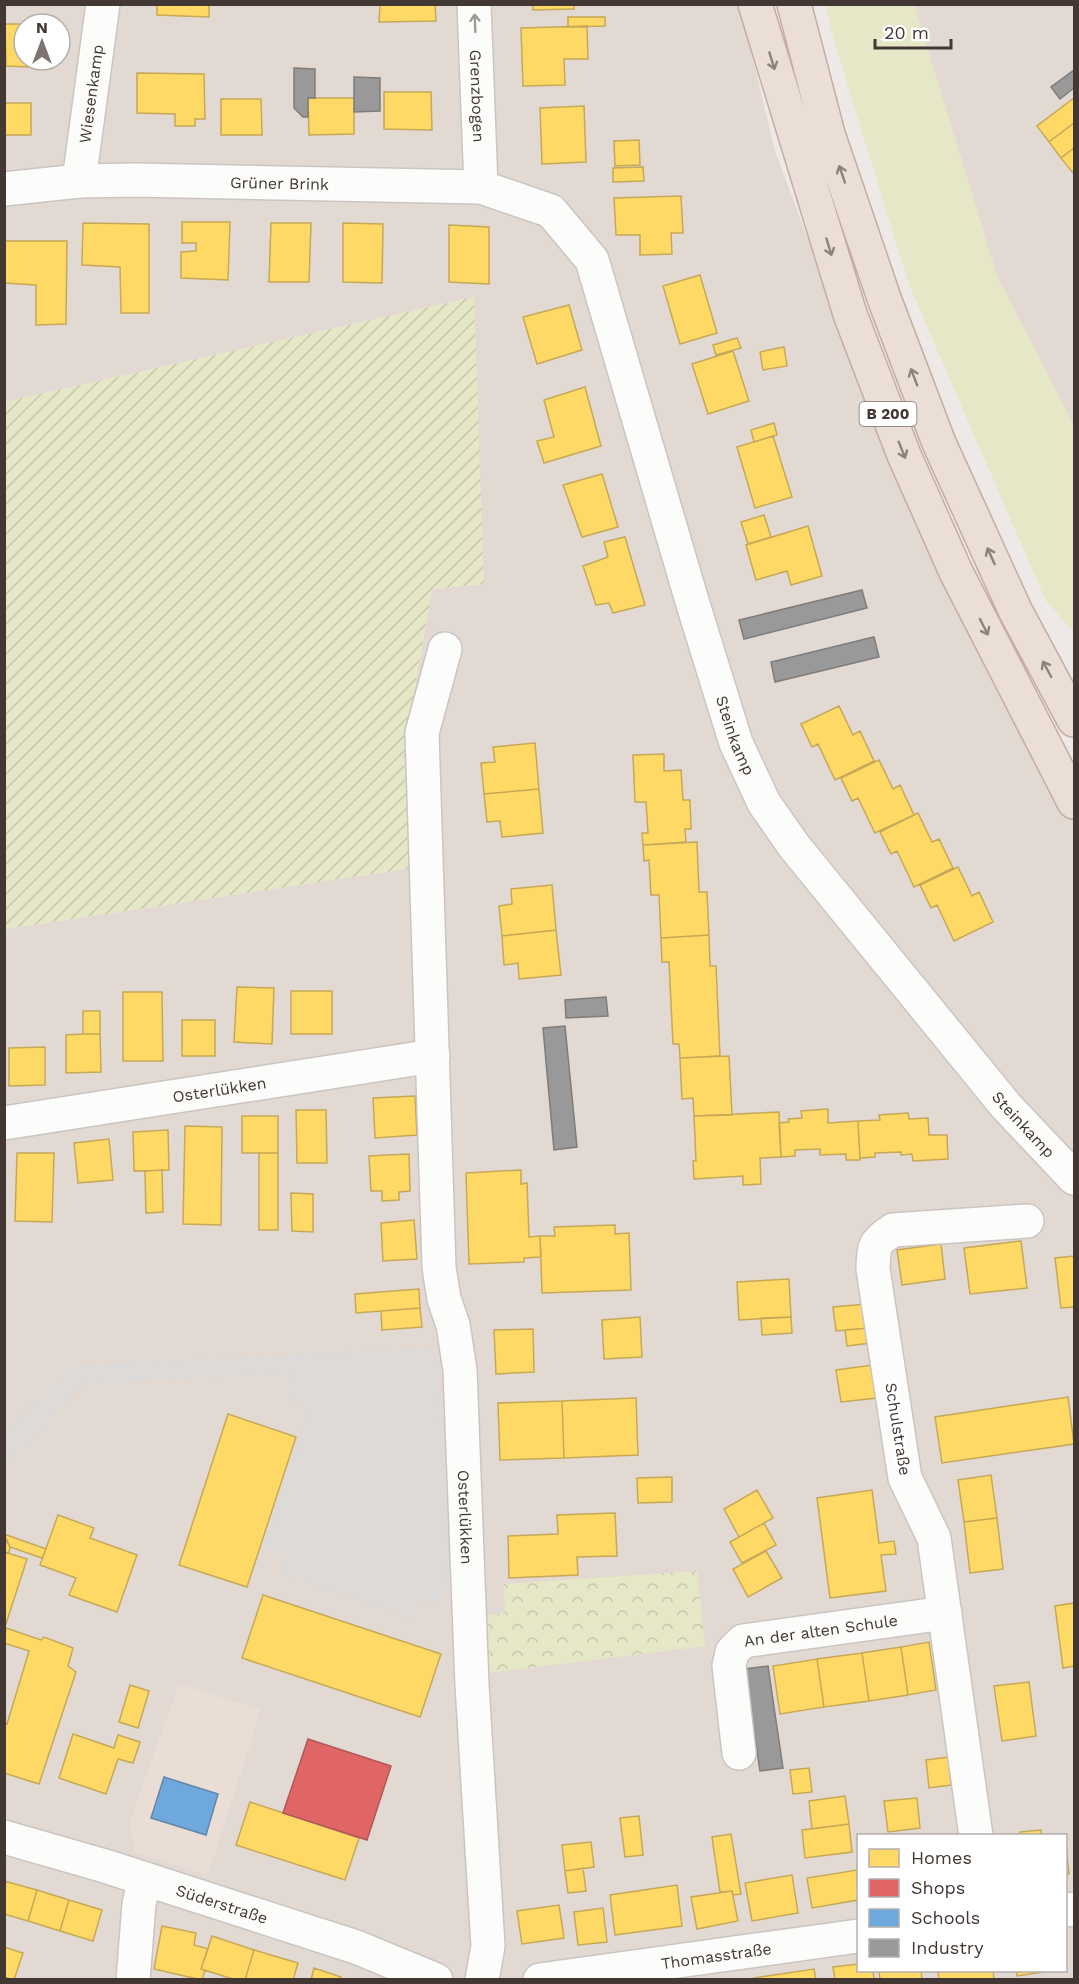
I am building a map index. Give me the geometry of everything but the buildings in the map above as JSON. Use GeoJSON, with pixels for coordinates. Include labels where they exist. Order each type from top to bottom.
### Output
{"type":"FeatureCollection","features":[{"type":"Feature","properties":{"kind":"highway","name":"B 200"},"geometry":{"type":"LineString","coordinates":[[755,4],[850,314],[904,454],[956,572],[1074,802]]}},
{"type":"Feature","properties":{"kind":"highway","name":"B 200"},"geometry":{"type":"LineString","coordinates":[[794,4],[828,134],[885,301],[939,443],[1015,610],[1074,720]]}},
{"type":"Feature","properties":{"kind":"street","name":"Wiesenkamp"},"geometry":{"type":"LineString","coordinates":[[79,181],[103,4]]}},
{"type":"Feature","properties":{"kind":"street","name":"Grenzbogen"},"geometry":{"type":"LineString","coordinates":[[474,4],[481,187]]}},
{"type":"Feature","properties":{"kind":"street","name":"Grüner Brink"},"geometry":{"type":"LineString","coordinates":[[4,189],[79,181],[481,187],[551,211]]}},
{"type":"Feature","properties":{"kind":"street","name":"Steinkamp"},"geometry":{"type":"LineString","coordinates":[[551,211],[592,260],[733,732],[764,803],[794,846],[1006,1106],[1074,1178]]}},
{"type":"Feature","properties":{"kind":"street","name":"Osterlükken"},"geometry":{"type":"LineString","coordinates":[[445,649],[422,734],[439,1267],[444,1299],[453,1325],[460,1370],[472,1685],[488,1946],[482,1980]]}},
{"type":"Feature","properties":{"kind":"street","name":"Osterlükken"},"geometry":{"type":"LineString","coordinates":[[4,1123],[433,1056]]}},
{"type":"Feature","properties":{"kind":"street","name":"Schulstraße"},"geometry":{"type":"LineString","coordinates":[[976,1834],[934,1538],[905,1478],[873,1269],[874,1250],[879,1239],[893,1230],[1027,1221]]}},
{"type":"Feature","properties":{"kind":"street","name":"An der alten Schule"},"geometry":{"type":"LineString","coordinates":[[739,1753],[729,1666],[732,1652],[743,1641],[945,1613]]}},
{"type":"Feature","properties":{"kind":"street","name":"Süderstraße"},"geometry":{"type":"LineString","coordinates":[[4,1837],[146,1879],[356,1947],[436,1980]]}},
{"type":"Feature","properties":{"kind":"street"},"geometry":{"type":"LineString","coordinates":[[133,1980],[139,1904],[146,1879]]}},
{"type":"Feature","properties":{"kind":"street","name":"Thomasstraße"},"geometry":{"type":"LineString","coordinates":[[540,1980],[857,1936]]}},
{"type":"Feature","properties":{"kind":"shaded area"},"geometry":{"type":"Polygon","coordinates":[[[5,5],[740,5],[775,151],[893,468],[1074,814],[1074,1979],[5,1980],[5,929],[413,868],[403,756],[432,589],[483,584],[474,297],[5,402],[5,5]]]}},
{"type":"Feature","properties":{"kind":"shaded area"},"geometry":{"type":"Polygon","coordinates":[[[914,5],[1074,5],[1074,426],[997,276],[914,5]]]}},
{"type":"Feature","properties":{"kind":"shaded area"},"geometry":{"type":"Polygon","coordinates":[[[436,1348],[448,1584],[438,1604],[424,1600],[417,1620],[278,1573],[285,1555],[264,1548],[308,1414],[292,1397],[291,1373],[85,1384],[5,1466],[5,1434],[73,1365],[436,1348]]]}},
{"type":"Feature","properties":{"kind":"shaded area"},"geometry":{"type":"Polygon","coordinates":[[[179,1684],[261,1710],[208,1875],[134,1852],[130,1821],[179,1684]]]}},
{"type":"Feature","properties":{"kind":"green space"},"geometry":{"type":"Polygon","coordinates":[[[826,5],[914,5],[997,276],[1074,426],[1074,632],[1046,601],[909,285],[832,34],[826,5]]]}},
{"type":"Feature","properties":{"kind":"green space"},"geometry":{"type":"Polygon","coordinates":[[[474,297],[484,584],[432,589],[403,756],[413,868],[5,929],[5,402],[474,297]]]}},
{"type":"Feature","properties":{"kind":"green space"},"geometry":{"type":"Polygon","coordinates":[[[697,1571],[705,1646],[488,1673],[486,1615],[505,1613],[504,1584],[697,1571]]]}}]}
